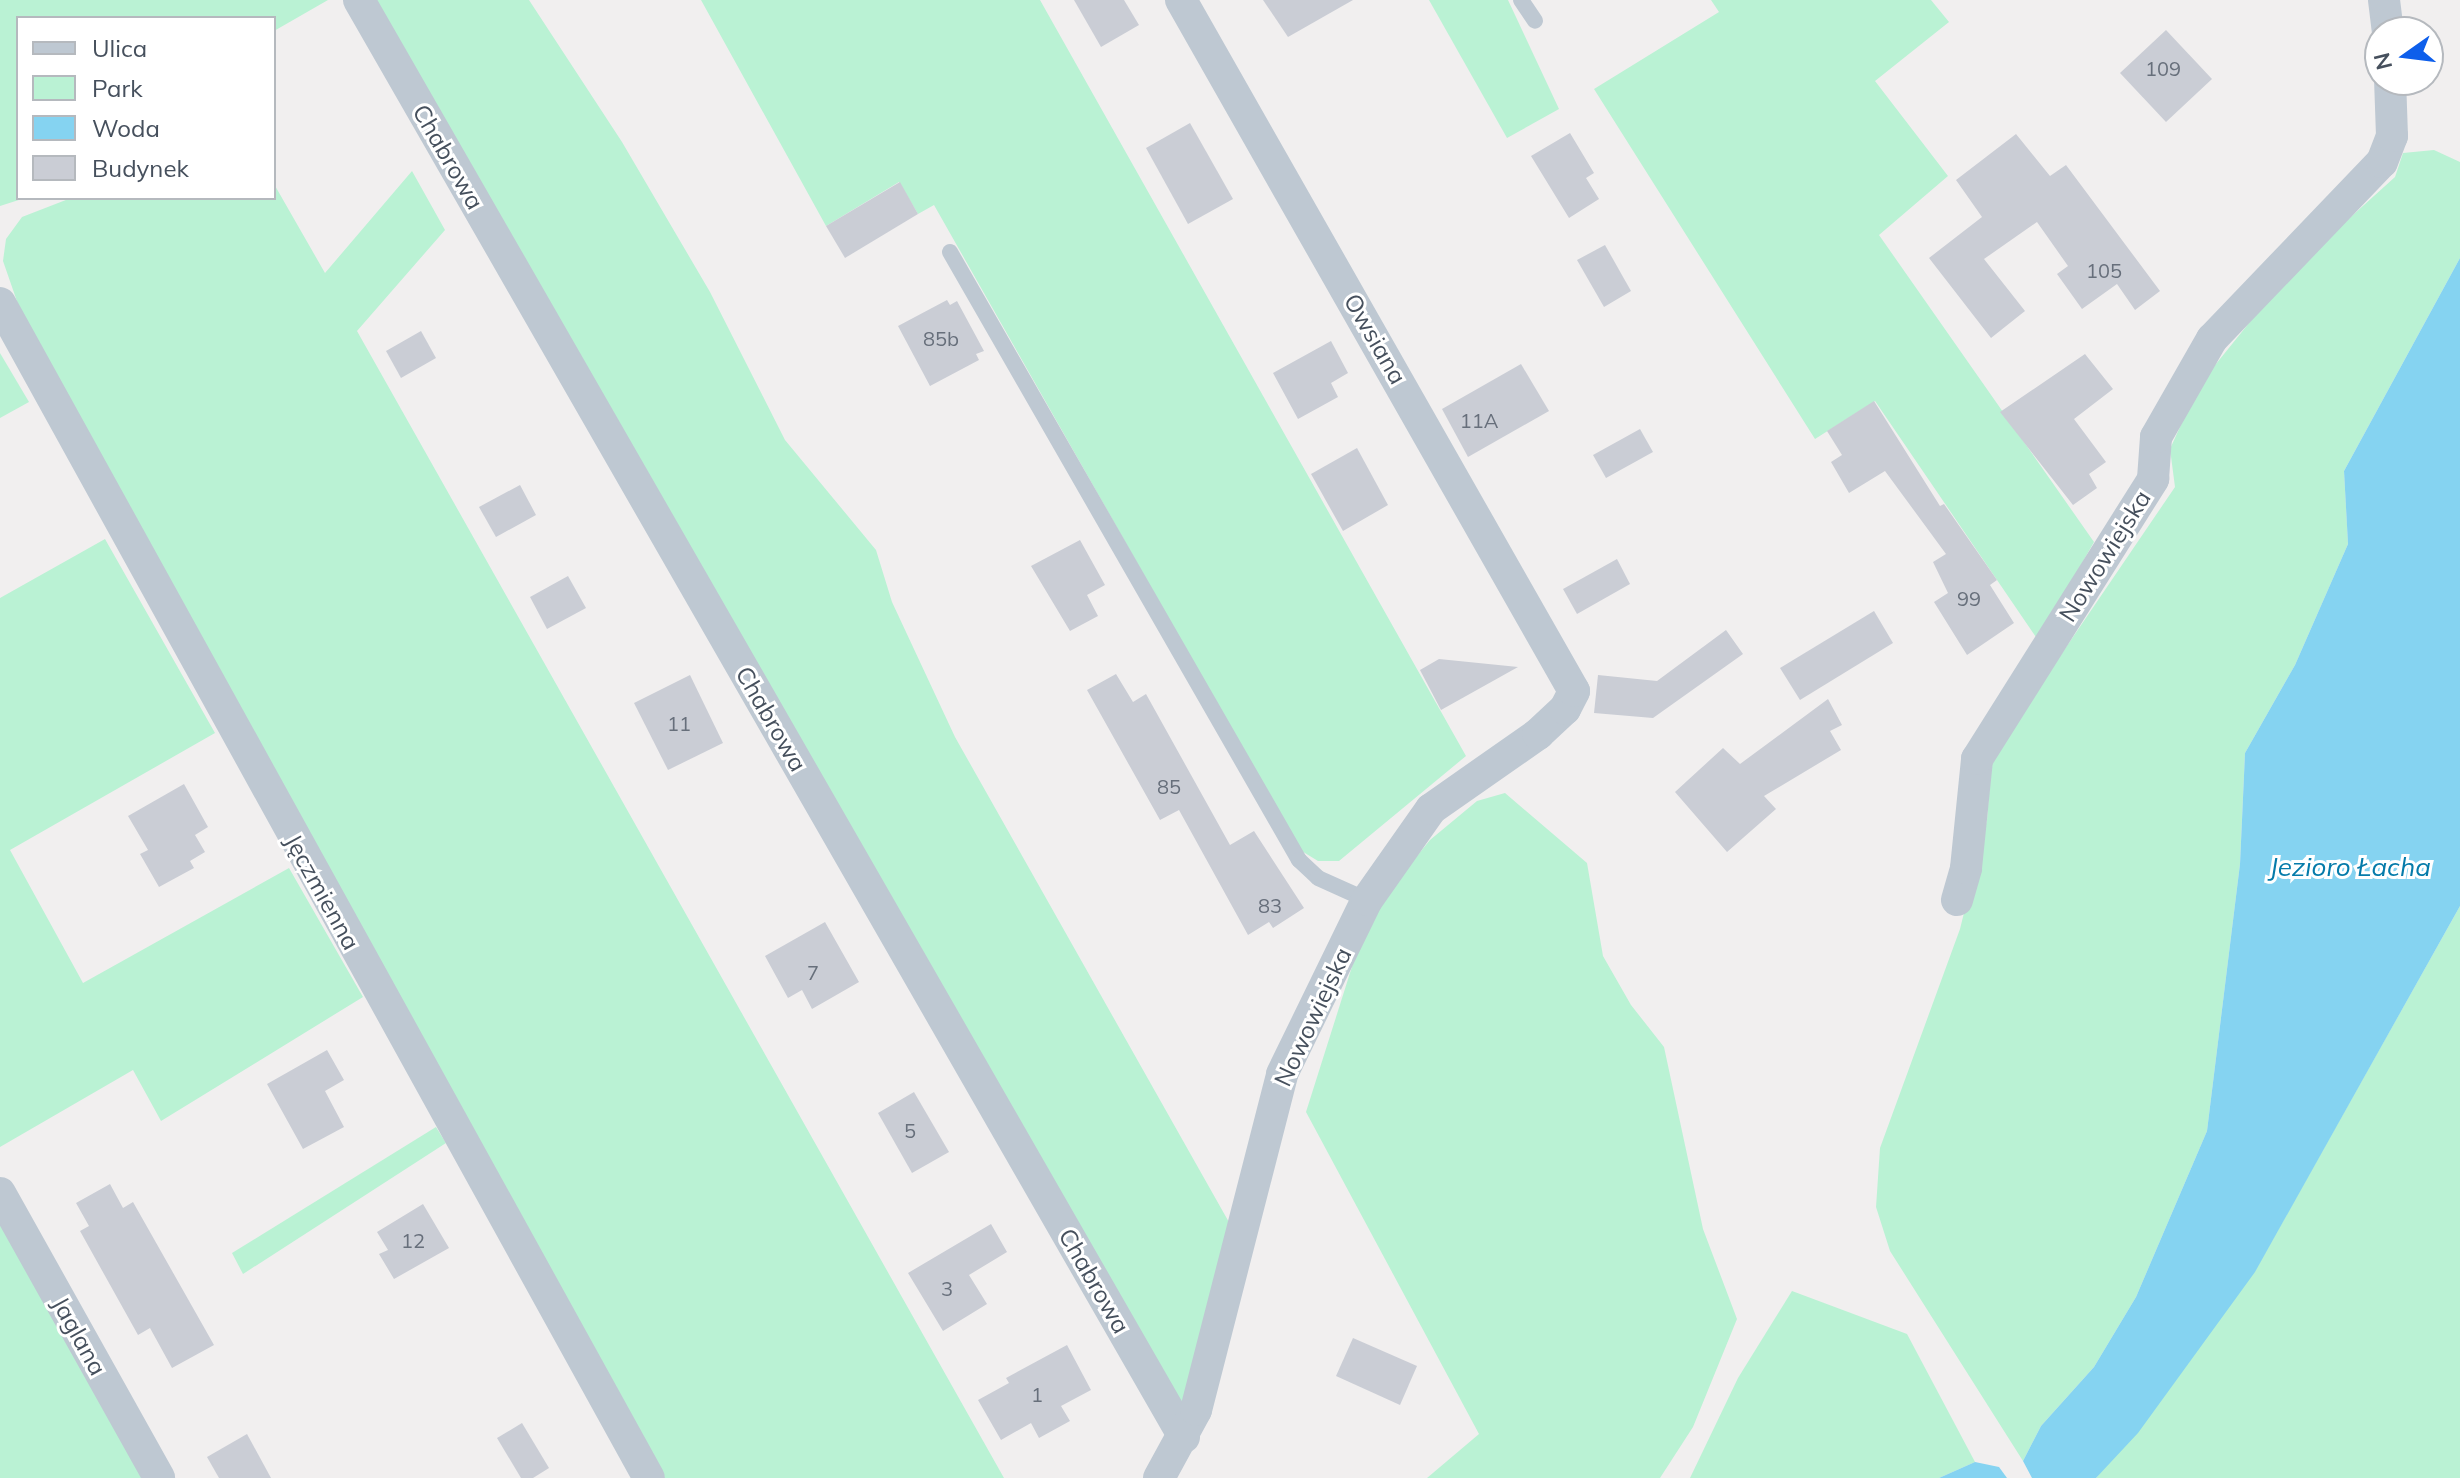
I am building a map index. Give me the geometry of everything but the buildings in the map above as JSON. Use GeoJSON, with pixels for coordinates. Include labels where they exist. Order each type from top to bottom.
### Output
{"type":"FeatureCollection","features":[{"type":"Feature","properties":{"kind":"street","name":"Chabrowa"},"geometry":{"type":"LineString","coordinates":[[359,0],[1184,1437]]}},
{"type":"Feature","properties":{"kind":"street","name":"Owsiana"},"geometry":{"type":"LineString","coordinates":[[1181,0],[1570,677]]}},
{"type":"Feature","properties":{"kind":"street","name":"Nowowiejska"},"geometry":{"type":"LineString","coordinates":[[1957,900],[1966,868],[1977,759],[2153,479],[2156,437],[2212,339],[2382,162],[2392,136],[2391,96]]}},
{"type":"Feature","properties":{"kind":"street","name":"Jęczmienna"},"geometry":{"type":"LineString","coordinates":[[0,303],[649,1478]]}},
{"type":"Feature","properties":{"kind":"street","name":"Nowowiejska"},"geometry":{"type":"LineString","coordinates":[[1159,1478],[1184,1437],[1206,1373],[1282,1074],[1367,900],[1431,809],[1565,709],[1574,691],[1570,677]]}},
{"type":"Feature","properties":{"kind":"street","name":"Jaglana"},"geometry":{"type":"LineString","coordinates":[[0,1193],[159,1478]]}},
{"type":"Feature","properties":{"kind":"lane"},"geometry":{"type":"LineString","coordinates":[[1521,0],[1535,21]]}},
{"type":"Feature","properties":{"kind":"lane"},"geometry":{"type":"LineString","coordinates":[[950,252],[1299,860],[1318,878],[1367,900]]}},
{"type":"Feature","properties":{"kind":"green space"},"geometry":{"type":"Polygon","coordinates":[[[0,0],[328,0],[276,30],[276,16],[16,16],[16,200],[19,200],[0,206],[0,0]]]}},
{"type":"Feature","properties":{"kind":"green space"},"geometry":{"type":"Polygon","coordinates":[[[374,0],[529,0],[622,142],[710,292],[785,440],[876,550],[892,602],[955,737],[1230,1224],[1181,1417],[374,0]]]}},
{"type":"Feature","properties":{"kind":"green space"},"geometry":{"type":"Polygon","coordinates":[[[701,0],[1040,0],[1466,756],[1339,861],[1318,861],[1300,850],[934,205],[918,214],[899,182],[826,226],[701,0]]]}},
{"type":"Feature","properties":{"kind":"green space"},"geometry":{"type":"Polygon","coordinates":[[[1429,0],[1508,0],[1559,109],[1507,138],[1429,0]]]}},
{"type":"Feature","properties":{"kind":"green space"},"geometry":{"type":"Polygon","coordinates":[[[1711,0],[1931,0],[1949,22],[1875,81],[1948,176],[1879,235],[2094,542],[2038,640],[1875,401],[1815,439],[1594,89],[1719,12],[1711,0]]]}},
{"type":"Feature","properties":{"kind":"green space"},"geometry":{"type":"Polygon","coordinates":[[[2434,150],[2460,162],[2460,258],[2344,471],[2348,544],[2295,665],[2245,753],[2240,864],[2207,1131],[2136,1297],[2094,1367],[2041,1426],[2023,1461],[1890,1251],[1876,1207],[1880,1148],[1960,929],[1987,820],[1992,756],[2175,487],[2170,449],[2199,385],[2291,271],[2395,177],[2403,153],[2434,150]]]}},
{"type":"Feature","properties":{"kind":"green space"},"geometry":{"type":"Polygon","coordinates":[[[412,171],[445,230],[357,331],[1004,1478],[664,1478],[20,310],[3,261],[6,239],[22,217],[66,200],[276,200],[276,187],[325,273],[412,171]]]}},
{"type":"Feature","properties":{"kind":"green space"},"geometry":{"type":"Polygon","coordinates":[[[0,353],[29,402],[0,418],[0,353]]]}},
{"type":"Feature","properties":{"kind":"green space"},"geometry":{"type":"Polygon","coordinates":[[[105,539],[215,733],[10,850],[83,983],[289,868],[363,997],[161,1121],[133,1070],[0,1147],[0,598],[105,539]]]}},
{"type":"Feature","properties":{"kind":"green space"},"geometry":{"type":"Polygon","coordinates":[[[1505,793],[1587,863],[1603,956],[1631,1005],[1664,1047],[1703,1229],[1737,1319],[1693,1427],[1660,1478],[1427,1478],[1479,1434],[1306,1112],[1368,916],[1430,840],[1477,801],[1505,793]]]}},
{"type":"Feature","properties":{"kind":"green space"},"geometry":{"type":"Polygon","coordinates":[[[2460,906],[2460,1478],[2096,1478],[2255,1271],[2460,906]]]}},
{"type":"Feature","properties":{"kind":"green space"},"geometry":{"type":"Polygon","coordinates":[[[436,1127],[446,1143],[243,1274],[232,1253],[436,1127]]]}},
{"type":"Feature","properties":{"kind":"green space"},"geometry":{"type":"Polygon","coordinates":[[[0,1212],[149,1478],[0,1478],[0,1212]]]}},
{"type":"Feature","properties":{"kind":"green space"},"geometry":{"type":"Polygon","coordinates":[[[1792,1291],[1907,1334],[1975,1462],[1939,1478],[1690,1478],[1738,1378],[1792,1291]]]}},
{"type":"Feature","properties":{"kind":"water","name":"Jezioro Łacha"},"geometry":{"type":"Polygon","coordinates":[[[2460,258],[2460,906],[2255,1272],[2138,1433],[2096,1478],[2032,1478],[2023,1461],[2041,1426],[2094,1367],[2136,1297],[2207,1131],[2240,864],[2245,753],[2295,665],[2348,544],[2344,471],[2460,258]]]}},
{"type":"Feature","properties":{"kind":"water"},"geometry":{"type":"Polygon","coordinates":[[[1975,1462],[1999,1467],[2007,1478],[1939,1478],[1975,1462]]]}}]}
